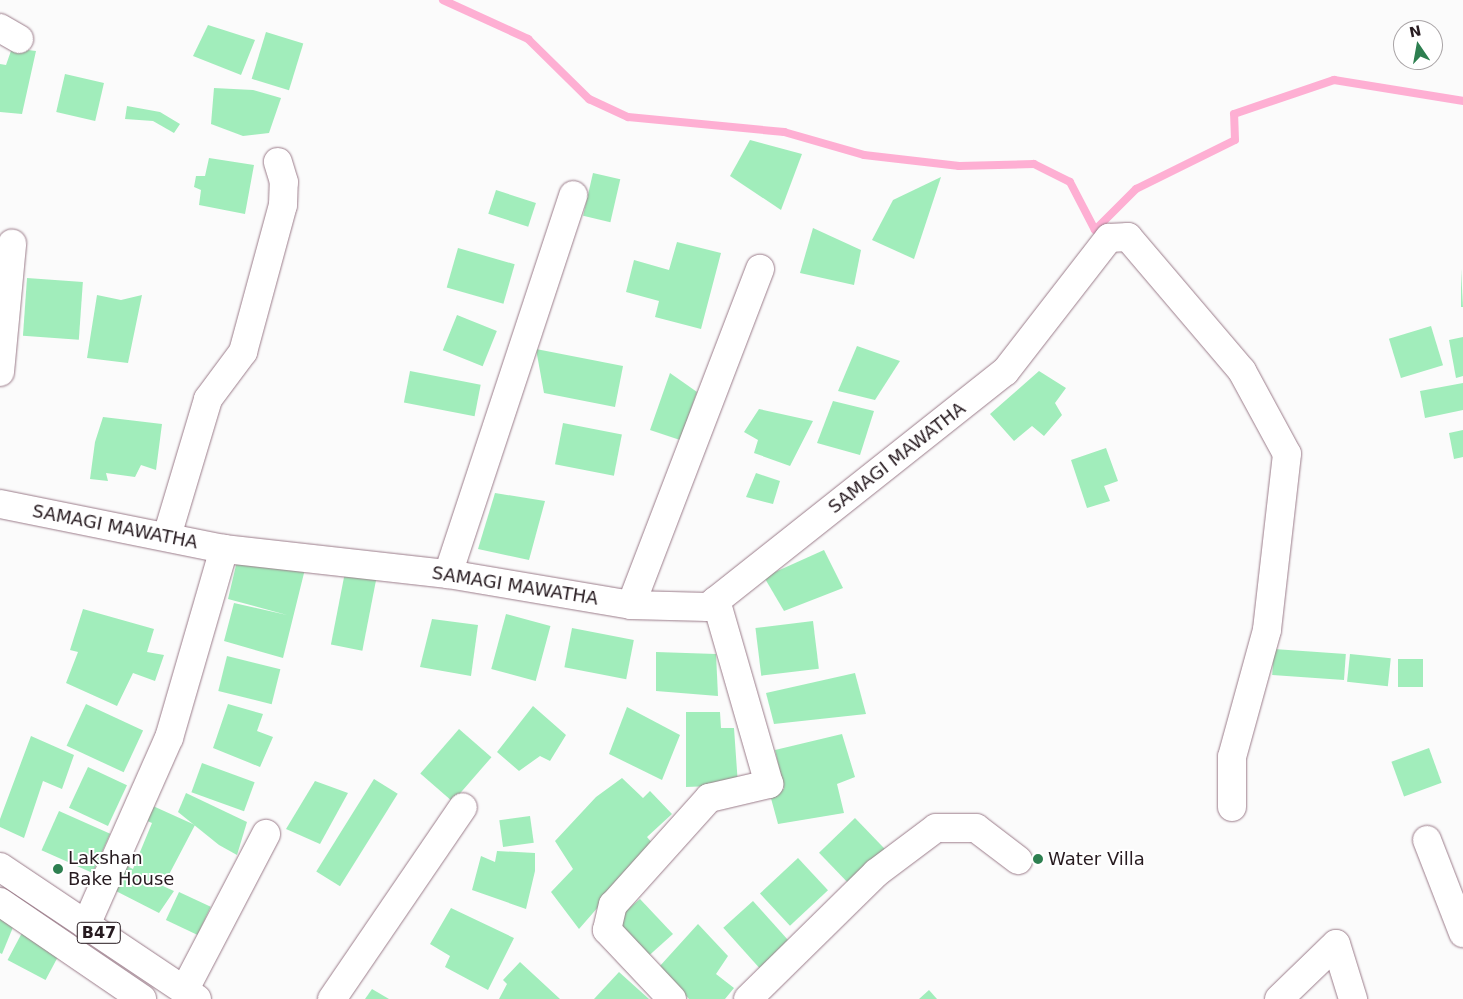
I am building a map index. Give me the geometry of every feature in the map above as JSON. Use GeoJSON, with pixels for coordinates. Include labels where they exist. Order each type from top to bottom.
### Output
{"type":"FeatureCollection","features":[{"type":"Feature","properties":{"kind":"street"},"geometry":{"type":"LineString","coordinates":[[166,536],[208,399],[243,352],[283,205],[284,182],[278,162]]}},
{"type":"Feature","properties":{"kind":"street"},"geometry":{"type":"LineString","coordinates":[[448,574],[573,195]]}},
{"type":"Feature","properties":{"kind":"street","name":"SAMAGI MAWATHA"},"geometry":{"type":"LineString","coordinates":[[0,504],[224,549],[448,574],[631,605],[708,606],[1006,372],[1109,238],[1128,237],[1242,371],[1287,454],[1267,630],[1232,757],[1232,808]]}},
{"type":"Feature","properties":{"kind":"street"},"geometry":{"type":"LineString","coordinates":[[0,372],[12,244]]}},
{"type":"Feature","properties":{"kind":"street"},"geometry":{"type":"LineString","coordinates":[[631,605],[760,269]]}},
{"type":"Feature","properties":{"kind":"street"},"geometry":{"type":"LineString","coordinates":[[86,925],[169,738],[224,549]]}},
{"type":"Feature","properties":{"kind":"street"},"geometry":{"type":"LineString","coordinates":[[672,999],[607,930],[613,905],[709,798],[768,784],[716,600]]}},
{"type":"Feature","properties":{"kind":"street"},"geometry":{"type":"LineString","coordinates":[[332,999],[463,808]]}},
{"type":"Feature","properties":{"kind":"street"},"geometry":{"type":"LineString","coordinates":[[748,999],[876,873],[936,828],[976,828],[1018,860]]}},
{"type":"Feature","properties":{"kind":"street"},"geometry":{"type":"LineString","coordinates":[[191,994],[266,834]]}},
{"type":"Feature","properties":{"kind":"street"},"geometry":{"type":"LineString","coordinates":[[1427,840],[1463,933]]}},
{"type":"Feature","properties":{"kind":"street","name":"B47"},"geometry":{"type":"LineString","coordinates":[[0,868],[191,994]]}},
{"type":"Feature","properties":{"kind":"street","name":"B47"},"geometry":{"type":"LineString","coordinates":[[0,902],[142,999]]}},
{"type":"Feature","properties":{"kind":"street"},"geometry":{"type":"LineString","coordinates":[[1279,999],[1336,944],[1353,999]]}},
{"type":"Feature","properties":{"kind":"building"},"geometry":{"type":"Polygon","coordinates":[[[208,25],[255,40],[241,75],[193,56],[208,25]]]}},
{"type":"Feature","properties":{"kind":"building"},"geometry":{"type":"Polygon","coordinates":[[[266,32],[303,43],[289,90],[252,79],[266,32]]]}},
{"type":"Feature","properties":{"kind":"building"},"geometry":{"type":"Polygon","coordinates":[[[12,48],[36,51],[22,114],[0,112],[0,64],[6,65],[12,48]]]}},
{"type":"Feature","properties":{"kind":"building"},"geometry":{"type":"Polygon","coordinates":[[[65,74],[104,83],[95,121],[56,112],[65,74]]]}},
{"type":"Feature","properties":{"kind":"building"},"geometry":{"type":"Polygon","coordinates":[[[214,88],[253,90],[281,98],[269,133],[243,136],[211,124],[214,88]]]}},
{"type":"Feature","properties":{"kind":"building"},"geometry":{"type":"Polygon","coordinates":[[[127,106],[160,112],[180,124],[174,133],[153,121],[125,119],[127,106]]]}},
{"type":"Feature","properties":{"kind":"building"},"geometry":{"type":"Polygon","coordinates":[[[750,140],[802,154],[781,210],[730,176],[750,140]]]}},
{"type":"Feature","properties":{"kind":"building"},"geometry":{"type":"Polygon","coordinates":[[[209,158],[254,165],[245,214],[199,205],[201,190],[194,187],[196,176],[205,176],[209,158]]]}},
{"type":"Feature","properties":{"kind":"building"},"geometry":{"type":"Polygon","coordinates":[[[593,173],[620,179],[610,222],[583,216],[593,173]]]}},
{"type":"Feature","properties":{"kind":"building"},"geometry":{"type":"Polygon","coordinates":[[[941,177],[914,259],[872,240],[893,200],[941,177]]]}},
{"type":"Feature","properties":{"kind":"building"},"geometry":{"type":"Polygon","coordinates":[[[496,190],[536,203],[528,227],[488,214],[496,190]]]}},
{"type":"Feature","properties":{"kind":"building"},"geometry":{"type":"Polygon","coordinates":[[[813,228],[861,250],[854,285],[800,273],[813,228]]]}},
{"type":"Feature","properties":{"kind":"building"},"geometry":{"type":"Polygon","coordinates":[[[677,242],[721,253],[701,329],[655,317],[659,301],[626,292],[634,260],[669,270],[677,242]]]}},
{"type":"Feature","properties":{"kind":"building"},"geometry":{"type":"Polygon","coordinates":[[[458,248],[515,264],[503,304],[447,287],[458,248]]]}},
{"type":"Feature","properties":{"kind":"building"},"geometry":{"type":"Polygon","coordinates":[[[1461,269],[1463,307],[1461,307],[1461,269]]]}},
{"type":"Feature","properties":{"kind":"building"},"geometry":{"type":"Polygon","coordinates":[[[27,278],[83,282],[79,340],[23,336],[27,278]]]}},
{"type":"Feature","properties":{"kind":"building"},"geometry":{"type":"Polygon","coordinates":[[[97,295],[121,300],[142,295],[128,363],[87,358],[97,295]]]}},
{"type":"Feature","properties":{"kind":"building"},"geometry":{"type":"Polygon","coordinates":[[[457,315],[497,331],[483,366],[443,350],[457,315]]]}},
{"type":"Feature","properties":{"kind":"building"},"geometry":{"type":"Polygon","coordinates":[[[1431,326],[1443,365],[1401,378],[1389,339],[1431,326]]]}},
{"type":"Feature","properties":{"kind":"building"},"geometry":{"type":"Polygon","coordinates":[[[1463,337],[1463,376],[1456,378],[1449,340],[1463,337]]]}},
{"type":"Feature","properties":{"kind":"building"},"geometry":{"type":"Polygon","coordinates":[[[857,346],[900,361],[875,400],[838,391],[857,346]]]}},
{"type":"Feature","properties":{"kind":"building"},"geometry":{"type":"Polygon","coordinates":[[[536,349],[623,366],[615,407],[544,393],[536,349]]]}},
{"type":"Feature","properties":{"kind":"building"},"geometry":{"type":"Polygon","coordinates":[[[410,371],[481,385],[475,416],[404,402],[410,371]]]}},
{"type":"Feature","properties":{"kind":"building"},"geometry":{"type":"Polygon","coordinates":[[[1039,371],[1066,388],[1055,403],[1062,415],[1044,436],[1032,426],[1014,441],[990,414],[1039,371]]]}},
{"type":"Feature","properties":{"kind":"building"},"geometry":{"type":"Polygon","coordinates":[[[670,373],[697,392],[680,440],[650,430],[670,373]]]}},
{"type":"Feature","properties":{"kind":"building"},"geometry":{"type":"Polygon","coordinates":[[[1463,383],[1463,410],[1425,418],[1420,391],[1463,383]]]}},
{"type":"Feature","properties":{"kind":"building"},"geometry":{"type":"Polygon","coordinates":[[[833,401],[874,411],[860,455],[817,443],[833,401]]]}},
{"type":"Feature","properties":{"kind":"building"},"geometry":{"type":"Polygon","coordinates":[[[759,409],[813,421],[790,466],[754,453],[758,440],[744,432],[759,409]]]}},
{"type":"Feature","properties":{"kind":"building"},"geometry":{"type":"Polygon","coordinates":[[[103,417],[162,424],[156,470],[141,465],[135,477],[106,473],[108,481],[90,479],[95,442],[103,417]]]}},
{"type":"Feature","properties":{"kind":"building"},"geometry":{"type":"Polygon","coordinates":[[[563,423],[622,434],[614,476],[555,464],[563,423]]]}},
{"type":"Feature","properties":{"kind":"building"},"geometry":{"type":"Polygon","coordinates":[[[1463,430],[1463,457],[1454,459],[1449,433],[1463,430]]]}},
{"type":"Feature","properties":{"kind":"building"},"geometry":{"type":"Polygon","coordinates":[[[1106,448],[1118,481],[1104,486],[1110,501],[1087,508],[1071,460],[1106,448]]]}},
{"type":"Feature","properties":{"kind":"building"},"geometry":{"type":"Polygon","coordinates":[[[756,473],[780,481],[773,504],[746,497],[756,473]]]}},
{"type":"Feature","properties":{"kind":"building"},"geometry":{"type":"Polygon","coordinates":[[[495,493],[545,501],[529,560],[478,549],[495,493]]]}},
{"type":"Feature","properties":{"kind":"building"},"geometry":{"type":"Polygon","coordinates":[[[824,550],[843,588],[784,611],[764,577],[824,550]]]}},
{"type":"Feature","properties":{"kind":"building"},"geometry":{"type":"Polygon","coordinates":[[[237,561],[305,569],[283,658],[224,641],[234,603],[287,615],[228,599],[237,561]]]}},
{"type":"Feature","properties":{"kind":"building"},"geometry":{"type":"Polygon","coordinates":[[[346,567],[377,573],[362,651],[331,645],[346,567]]]}},
{"type":"Feature","properties":{"kind":"building"},"geometry":{"type":"Polygon","coordinates":[[[83,609],[154,629],[147,652],[164,655],[155,681],[133,673],[117,706],[66,683],[78,652],[70,650],[83,609]]]}},
{"type":"Feature","properties":{"kind":"building"},"geometry":{"type":"Polygon","coordinates":[[[506,614],[550,626],[536,681],[491,669],[506,614]]]}},
{"type":"Feature","properties":{"kind":"building"},"geometry":{"type":"Polygon","coordinates":[[[432,619],[478,625],[471,676],[420,667],[432,619]]]}},
{"type":"Feature","properties":{"kind":"building"},"geometry":{"type":"Polygon","coordinates":[[[813,621],[819,669],[761,676],[755,628],[813,621]]]}},
{"type":"Feature","properties":{"kind":"building"},"geometry":{"type":"Polygon","coordinates":[[[572,628],[634,640],[626,679],[564,667],[572,628]]]}},
{"type":"Feature","properties":{"kind":"building"},"geometry":{"type":"Polygon","coordinates":[[[1274,649],[1346,654],[1344,680],[1272,675],[1274,649]]]}},
{"type":"Feature","properties":{"kind":"building"},"geometry":{"type":"Polygon","coordinates":[[[656,652],[716,654],[718,696],[656,691],[656,652]]]}},
{"type":"Feature","properties":{"kind":"building"},"geometry":{"type":"Polygon","coordinates":[[[1350,654],[1391,658],[1388,686],[1347,682],[1350,654]]]}},
{"type":"Feature","properties":{"kind":"building"},"geometry":{"type":"Polygon","coordinates":[[[227,656],[280,669],[272,704],[218,691],[227,656]]]}},
{"type":"Feature","properties":{"kind":"building"},"geometry":{"type":"Polygon","coordinates":[[[1398,659],[1423,659],[1423,687],[1398,687],[1398,659]]]}},
{"type":"Feature","properties":{"kind":"building"},"geometry":{"type":"Polygon","coordinates":[[[855,673],[866,714],[774,724],[766,693],[855,673]]]}},
{"type":"Feature","properties":{"kind":"building"},"geometry":{"type":"Polygon","coordinates":[[[86,704],[143,731],[124,772],[67,746],[86,704]]]}},
{"type":"Feature","properties":{"kind":"building"},"geometry":{"type":"Polygon","coordinates":[[[228,704],[263,714],[257,731],[273,737],[260,767],[213,748],[228,704]]]}},
{"type":"Feature","properties":{"kind":"building"},"geometry":{"type":"Polygon","coordinates":[[[533,706],[566,735],[550,761],[540,756],[519,771],[497,752],[533,706]]]}},
{"type":"Feature","properties":{"kind":"building"},"geometry":{"type":"Polygon","coordinates":[[[627,707],[680,735],[662,780],[609,754],[627,707]]]}},
{"type":"Feature","properties":{"kind":"building"},"geometry":{"type":"Polygon","coordinates":[[[686,712],[720,712],[721,728],[734,728],[738,785],[686,787],[686,712]]]}},
{"type":"Feature","properties":{"kind":"building"},"geometry":{"type":"Polygon","coordinates":[[[459,729],[491,757],[453,802],[420,774],[459,729]]]}},
{"type":"Feature","properties":{"kind":"building"},"geometry":{"type":"Polygon","coordinates":[[[842,734],[855,777],[837,784],[844,813],[778,824],[769,791],[784,789],[775,750],[842,734]]]}},
{"type":"Feature","properties":{"kind":"building"},"geometry":{"type":"Polygon","coordinates":[[[31,736],[74,755],[62,789],[43,781],[24,838],[0,827],[0,819],[31,736]]]}},
{"type":"Feature","properties":{"kind":"building"},"geometry":{"type":"Polygon","coordinates":[[[1429,748],[1442,783],[1404,796],[1391,762],[1429,748]]]}},
{"type":"Feature","properties":{"kind":"building"},"geometry":{"type":"Polygon","coordinates":[[[202,763],[255,782],[244,811],[191,792],[202,763]]]}},
{"type":"Feature","properties":{"kind":"building"},"geometry":{"type":"Polygon","coordinates":[[[88,767],[127,785],[108,826],[69,808],[88,767]]]}},
{"type":"Feature","properties":{"kind":"building"},"geometry":{"type":"Polygon","coordinates":[[[622,778],[643,798],[650,791],[672,814],[647,837],[653,844],[579,929],[551,892],[573,869],[555,841],[596,797],[622,778]]]}},
{"type":"Feature","properties":{"kind":"building"},"geometry":{"type":"Polygon","coordinates":[[[374,779],[398,794],[340,886],[316,871],[374,779]]]}},
{"type":"Feature","properties":{"kind":"building"},"geometry":{"type":"Polygon","coordinates":[[[315,781],[348,793],[320,844],[286,829],[315,781]]]}},
{"type":"Feature","properties":{"kind":"building"},"geometry":{"type":"Polygon","coordinates":[[[186,793],[247,822],[237,855],[219,845],[178,812],[186,793]]]}},
{"type":"Feature","properties":{"kind":"building"},"geometry":{"type":"Polygon","coordinates":[[[153,806],[195,825],[163,886],[174,891],[159,913],[112,889],[123,864],[133,869],[152,823],[145,820],[153,806]]]}},
{"type":"Feature","properties":{"kind":"building"},"geometry":{"type":"Polygon","coordinates":[[[59,811],[110,834],[93,873],[42,850],[59,811]]]}},
{"type":"Feature","properties":{"kind":"building"},"geometry":{"type":"Polygon","coordinates":[[[530,816],[534,843],[503,847],[499,820],[530,816]]]}},
{"type":"Feature","properties":{"kind":"building"},"geometry":{"type":"Polygon","coordinates":[[[855,818],[885,849],[849,884],[819,853],[855,818]]]}},
{"type":"Feature","properties":{"kind":"building"},"geometry":{"type":"Polygon","coordinates":[[[497,851],[535,853],[535,871],[526,909],[472,890],[481,856],[495,862],[497,851]]]}},
{"type":"Feature","properties":{"kind":"building"},"geometry":{"type":"Polygon","coordinates":[[[798,858],[828,890],[790,926],[760,893],[798,858]]]}},
{"type":"Feature","properties":{"kind":"building"},"geometry":{"type":"Polygon","coordinates":[[[179,892],[211,907],[198,935],[166,920],[179,892]]]}},
{"type":"Feature","properties":{"kind":"building"},"geometry":{"type":"Polygon","coordinates":[[[640,899],[673,934],[644,960],[613,928],[617,918],[640,899]]]}},
{"type":"Feature","properties":{"kind":"building"},"geometry":{"type":"Polygon","coordinates":[[[753,901],[789,941],[759,968],[723,928],[753,901]]]}},
{"type":"Feature","properties":{"kind":"building"},"geometry":{"type":"Polygon","coordinates":[[[451,908],[514,938],[488,990],[445,967],[450,956],[430,944],[451,908]]]}},
{"type":"Feature","properties":{"kind":"building"},"geometry":{"type":"Polygon","coordinates":[[[0,913],[16,920],[2,954],[0,953],[0,913]]]}},
{"type":"Feature","properties":{"kind":"building"},"geometry":{"type":"Polygon","coordinates":[[[698,924],[728,956],[716,974],[734,988],[725,999],[689,999],[659,967],[698,924]]]}},
{"type":"Feature","properties":{"kind":"building"},"geometry":{"type":"Polygon","coordinates":[[[24,929],[62,949],[46,980],[8,960],[24,929]]]}},
{"type":"Feature","properties":{"kind":"building"},"geometry":{"type":"Polygon","coordinates":[[[520,962],[560,999],[499,999],[507,984],[503,980],[520,962]]]}},
{"type":"Feature","properties":{"kind":"building"},"geometry":{"type":"Polygon","coordinates":[[[619,972],[649,999],[594,999],[619,972]]]}},
{"type":"Feature","properties":{"kind":"building"},"geometry":{"type":"Polygon","coordinates":[[[372,989],[389,999],[365,999],[372,989]]]}},
{"type":"Feature","properties":{"kind":"building"},"geometry":{"type":"Polygon","coordinates":[[[929,990],[937,999],[919,999],[929,990]]]}},
{"type":"Feature","properties":{"kind":"waterway"},"geometry":{"type":"LineString","coordinates":[[443,0],[528,39],[589,99],[628,117],[784,132],[864,155],[959,166],[1034,164],[1070,182],[1095,230],[1136,189],[1235,140],[1234,114],[1334,80],[1463,101]]}},
{"type":"Feature","properties":{"kind":"place","name":"Water Villa"},"geometry":{"type":"Point","coordinates":[1038,859]}},
{"type":"Feature","properties":{"kind":"place","name":"Lakshan Bake House"},"geometry":{"type":"Point","coordinates":[58,869]}}]}
